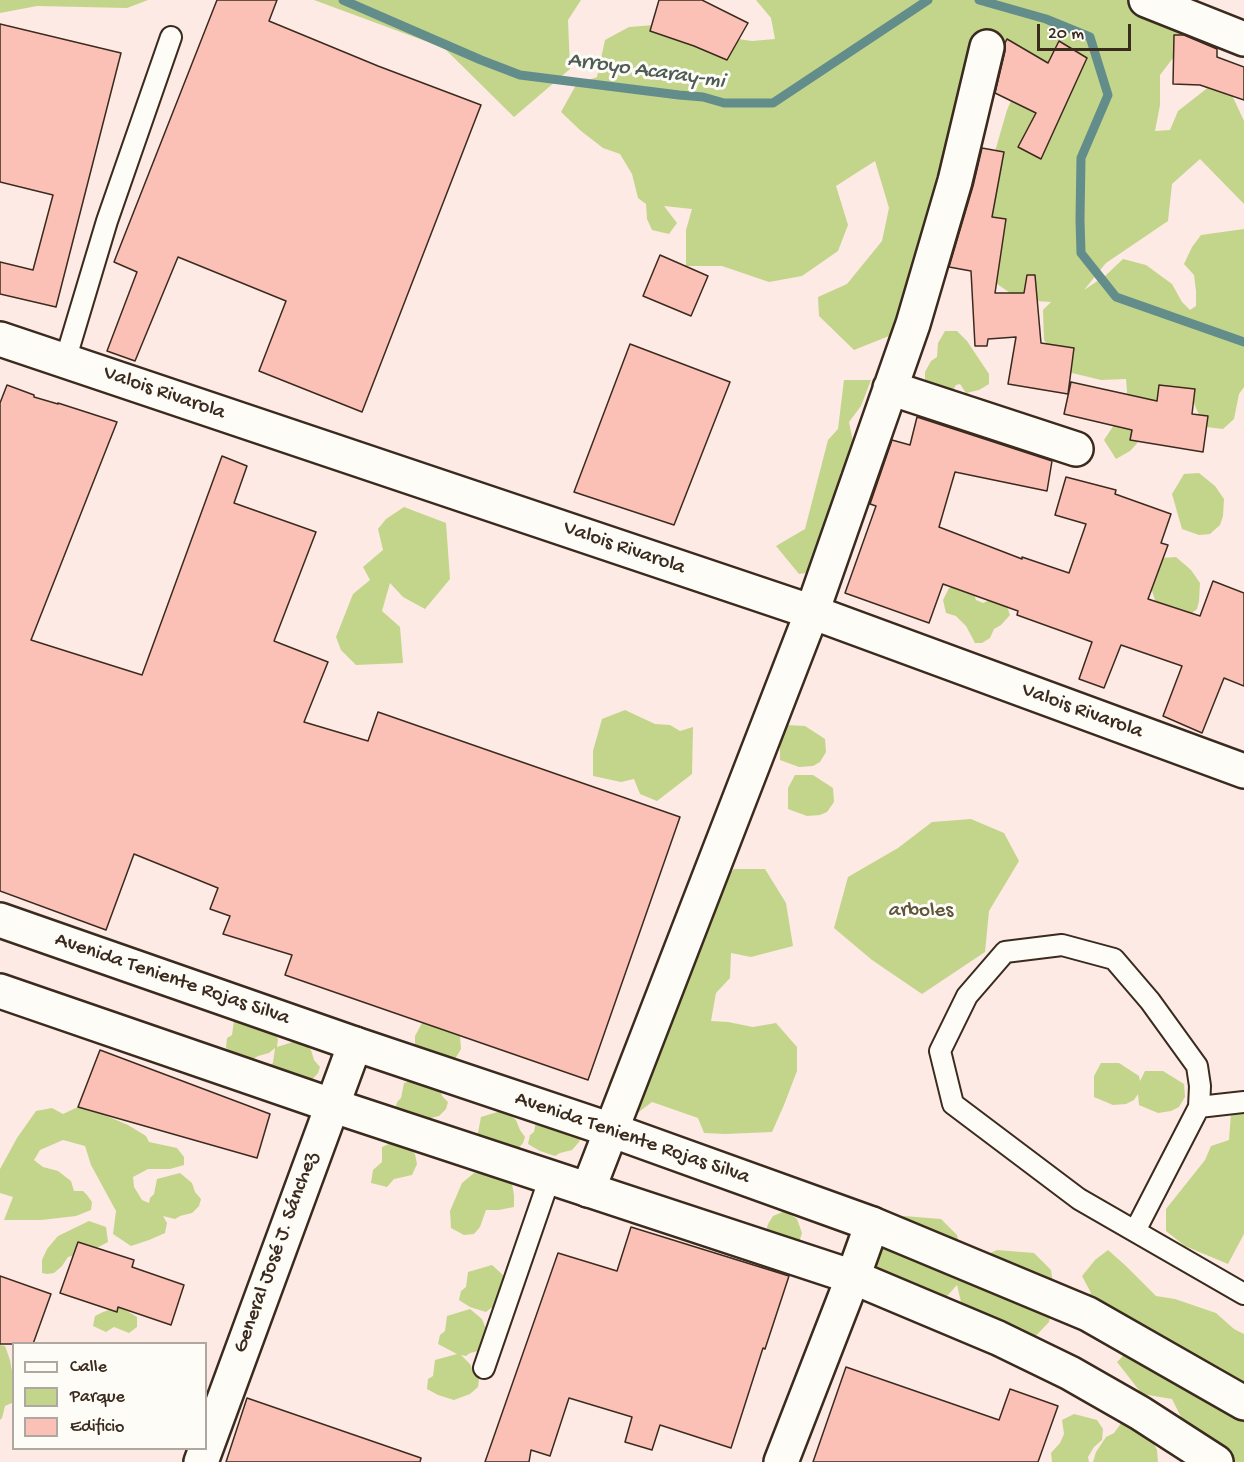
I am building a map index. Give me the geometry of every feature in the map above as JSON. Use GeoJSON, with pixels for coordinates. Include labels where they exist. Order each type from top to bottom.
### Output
{"type":"FeatureCollection","features":[{"type":"Feature","properties":{"kind":"street"},"geometry":{"type":"LineString","coordinates":[[1146,0],[1244,39]]}},
{"type":"Feature","properties":{"kind":"street"},"geometry":{"type":"LineString","coordinates":[[588,1190],[812,612],[913,324],[955,181],[987,47]]}},
{"type":"Feature","properties":{"kind":"street","name":"Valois Rivarola"},"geometry":{"type":"LineString","coordinates":[[2,347],[64,361],[812,612],[1244,771]]}},
{"type":"Feature","properties":{"kind":"street"},"geometry":{"type":"LineString","coordinates":[[890,388],[1076,449]]}},
{"type":"Feature","properties":{"kind":"street","name":"Avenida Teniente Rojas Silva"},"geometry":{"type":"LineString","coordinates":[[0,920],[355,1044],[611,1130],[872,1224],[1088,1314],[1244,1403]]}},
{"type":"Feature","properties":{"kind":"street"},"geometry":{"type":"LineString","coordinates":[[0,991],[332,1105],[853,1276],[999,1338],[1070,1373],[1140,1413],[1216,1462]]}},
{"type":"Feature","properties":{"kind":"street","name":"General José J. Sánchez"},"geometry":{"type":"LineString","coordinates":[[207,1446],[355,1044]]}},
{"type":"Feature","properties":{"kind":"street"},"geometry":{"type":"LineString","coordinates":[[781,1462],[872,1224]]}},
{"type":"Feature","properties":{"kind":"lane"},"geometry":{"type":"LineString","coordinates":[[64,361],[107,221],[171,37]]}},
{"type":"Feature","properties":{"kind":"lane"},"geometry":{"type":"LineString","coordinates":[[1135,1231],[1199,1107],[1200,1086],[1197,1065],[1150,1001],[1114,959],[1062,945],[1005,952],[967,996],[940,1051],[953,1104],[1079,1199],[1244,1294]]}},
{"type":"Feature","properties":{"kind":"lane"},"geometry":{"type":"LineString","coordinates":[[1199,1107],[1244,1102]]}},
{"type":"Feature","properties":{"kind":"lane"},"geometry":{"type":"LineString","coordinates":[[484,1368],[550,1177]]}},
{"type":"Feature","properties":{"kind":"green space"},"geometry":{"type":"Polygon","coordinates":[[[0,0],[148,0],[127,8],[37,6],[0,13],[0,0]]]}},
{"type":"Feature","properties":{"kind":"green space"},"geometry":{"type":"Polygon","coordinates":[[[314,0],[581,0],[568,20],[570,69],[514,117],[444,48],[314,0]]]}},
{"type":"Feature","properties":{"kind":"green space"},"geometry":{"type":"Polygon","coordinates":[[[756,0],[1152,0],[1172,16],[1185,35],[1183,45],[1160,75],[1160,105],[1155,131],[1170,130],[1178,111],[1210,86],[1231,93],[1244,121],[1244,204],[1200,159],[1172,184],[1168,221],[1106,263],[1084,290],[1105,276],[1123,259],[1146,265],[1172,284],[1182,302],[1190,310],[1196,306],[1194,275],[1184,264],[1192,247],[1201,235],[1244,229],[1244,387],[1239,394],[1234,419],[1223,429],[1206,427],[1193,401],[1195,389],[1159,385],[1154,425],[1130,451],[1116,459],[1104,440],[1128,404],[1126,379],[1101,380],[1072,373],[1050,363],[1049,347],[1044,340],[1043,310],[1051,302],[1020,300],[990,279],[989,172],[1007,110],[1027,64],[995,70],[956,188],[967,235],[938,272],[909,272],[912,322],[889,336],[854,350],[819,316],[818,297],[847,284],[882,241],[889,208],[875,161],[836,186],[848,225],[838,251],[802,276],[769,282],[722,266],[686,266],[686,230],[692,209],[664,206],[677,223],[669,234],[652,230],[647,219],[646,204],[638,198],[632,174],[620,154],[603,148],[561,112],[576,85],[597,77],[605,40],[629,27],[667,24],[717,36],[752,41],[775,39],[771,18],[756,0]]]}},
{"type":"Feature","properties":{"kind":"green space"},"geometry":{"type":"Polygon","coordinates":[[[945,331],[957,331],[967,341],[989,374],[989,384],[979,390],[966,393],[960,384],[956,385],[952,392],[925,384],[925,372],[931,361],[937,357],[938,343],[945,331]]]}},
{"type":"Feature","properties":{"kind":"green space"},"geometry":{"type":"Polygon","coordinates":[[[844,380],[871,380],[861,406],[849,422],[856,456],[840,473],[849,490],[813,572],[799,574],[776,546],[805,529],[828,440],[838,429],[844,380]]]}},
{"type":"Feature","properties":{"kind":"green space"},"geometry":{"type":"Polygon","coordinates":[[[1199,473],[1215,486],[1224,499],[1220,525],[1210,534],[1199,535],[1182,529],[1172,494],[1184,474],[1199,473]]]}},
{"type":"Feature","properties":{"kind":"green space"},"geometry":{"type":"Polygon","coordinates":[[[404,507],[446,523],[450,579],[425,609],[403,597],[390,583],[382,611],[400,627],[403,663],[356,665],[341,650],[336,637],[353,594],[370,580],[363,567],[383,550],[378,529],[386,519],[404,507]]]}},
{"type":"Feature","properties":{"kind":"green space"},"geometry":{"type":"Polygon","coordinates":[[[1176,557],[1191,570],[1200,583],[1197,609],[1186,618],[1159,613],[1148,578],[1161,558],[1176,557]]]}},
{"type":"Feature","properties":{"kind":"green space"},"geometry":{"type":"Polygon","coordinates":[[[961,584],[973,591],[976,600],[983,603],[990,600],[1005,600],[1010,615],[994,629],[990,638],[982,643],[975,643],[966,626],[956,616],[946,613],[943,600],[949,588],[961,584]]]}},
{"type":"Feature","properties":{"kind":"green space"},"geometry":{"type":"Polygon","coordinates":[[[625,710],[655,724],[670,725],[680,731],[693,727],[692,774],[657,801],[640,794],[634,779],[621,782],[593,776],[593,751],[602,719],[625,710]]]}},
{"type":"Feature","properties":{"kind":"green space"},"geometry":{"type":"Polygon","coordinates":[[[787,725],[805,726],[825,739],[826,752],[820,762],[813,766],[799,767],[780,760],[780,739],[787,725]]]}},
{"type":"Feature","properties":{"kind":"green space"},"geometry":{"type":"Polygon","coordinates":[[[795,775],[813,775],[833,788],[834,802],[827,812],[807,816],[788,809],[788,788],[795,775]]]}},
{"type":"Feature","properties":{"kind":"green space","name":"arboles"},"geometry":{"type":"Polygon","coordinates":[[[971,819],[1004,833],[1019,861],[989,911],[985,952],[922,994],[872,960],[834,928],[848,877],[898,848],[932,822],[971,819]]]}},
{"type":"Feature","properties":{"kind":"green space"},"geometry":{"type":"Polygon","coordinates":[[[734,869],[765,869],[786,903],[793,946],[751,957],[731,953],[730,978],[716,993],[711,1021],[753,1027],[776,1023],[797,1047],[797,1071],[784,1105],[772,1132],[704,1133],[698,1118],[652,1102],[631,1118],[606,1100],[609,1082],[638,1017],[700,950],[697,923],[711,895],[734,869]]]}},
{"type":"Feature","properties":{"kind":"green space"},"geometry":{"type":"Polygon","coordinates":[[[258,1013],[278,1039],[277,1047],[299,1040],[311,1050],[314,1060],[320,1067],[311,1081],[268,1066],[273,1063],[275,1048],[253,1059],[237,1055],[226,1048],[227,1038],[232,1035],[234,1020],[258,1013]]]}},
{"type":"Feature","properties":{"kind":"green space"},"geometry":{"type":"Polygon","coordinates":[[[422,1023],[440,1023],[460,1036],[461,1049],[455,1059],[448,1063],[415,1057],[415,1036],[422,1023]]]}},
{"type":"Feature","properties":{"kind":"green space"},"geometry":{"type":"Polygon","coordinates":[[[1101,1063],[1119,1063],[1139,1076],[1140,1081],[1145,1071],[1163,1071],[1184,1084],[1185,1097],[1179,1107],[1158,1113],[1139,1105],[1138,1094],[1134,1100],[1126,1104],[1113,1105],[1094,1097],[1094,1076],[1101,1063]]]}},
{"type":"Feature","properties":{"kind":"green space"},"geometry":{"type":"Polygon","coordinates":[[[427,1076],[439,1086],[442,1096],[448,1102],[446,1109],[439,1116],[427,1119],[395,1111],[404,1083],[427,1076]]]}},
{"type":"Feature","properties":{"kind":"green space"},"geometry":{"type":"Polygon","coordinates":[[[78,1107],[95,1111],[128,1125],[146,1136],[149,1142],[177,1148],[184,1157],[184,1165],[170,1169],[148,1169],[133,1177],[134,1187],[142,1200],[149,1203],[154,1194],[157,1179],[180,1173],[192,1183],[201,1199],[199,1206],[192,1213],[175,1219],[163,1216],[167,1223],[165,1233],[131,1246],[113,1234],[116,1211],[91,1165],[85,1146],[63,1140],[40,1150],[34,1160],[43,1167],[58,1171],[71,1181],[74,1191],[83,1191],[92,1202],[91,1210],[76,1216],[41,1220],[4,1220],[13,1197],[0,1193],[0,1169],[17,1138],[36,1111],[52,1108],[63,1114],[78,1107]]]}},
{"type":"Feature","properties":{"kind":"green space"},"geometry":{"type":"Polygon","coordinates":[[[1244,1109],[1244,1234],[1228,1264],[1185,1246],[1166,1231],[1166,1209],[1205,1160],[1211,1146],[1229,1140],[1231,1113],[1244,1109]]]}},
{"type":"Feature","properties":{"kind":"green space"},"geometry":{"type":"Polygon","coordinates":[[[504,1110],[516,1120],[525,1137],[516,1151],[474,1136],[478,1133],[481,1117],[504,1110]]]}},
{"type":"Feature","properties":{"kind":"green space"},"geometry":{"type":"Polygon","coordinates":[[[537,1116],[581,1136],[579,1142],[572,1150],[555,1156],[528,1144],[530,1135],[534,1132],[537,1116]]]}},
{"type":"Feature","properties":{"kind":"green space"},"geometry":{"type":"Polygon","coordinates":[[[400,1139],[415,1154],[417,1164],[412,1175],[394,1179],[387,1187],[371,1183],[373,1170],[382,1162],[382,1147],[400,1139]]]}},
{"type":"Feature","properties":{"kind":"green space"},"geometry":{"type":"Polygon","coordinates":[[[474,1173],[493,1174],[512,1184],[514,1207],[486,1210],[480,1227],[474,1234],[464,1235],[451,1228],[450,1211],[462,1183],[474,1173]]]}},
{"type":"Feature","properties":{"kind":"green space"},"geometry":{"type":"Polygon","coordinates":[[[785,1211],[797,1219],[802,1233],[799,1243],[765,1235],[773,1216],[785,1211]]]}},
{"type":"Feature","properties":{"kind":"green space"},"geometry":{"type":"Polygon","coordinates":[[[904,1216],[941,1219],[957,1235],[961,1255],[966,1264],[997,1250],[1034,1253],[1051,1270],[1054,1290],[1049,1322],[1031,1341],[966,1323],[957,1285],[938,1306],[873,1289],[872,1230],[904,1216]]]}},
{"type":"Feature","properties":{"kind":"green space"},"geometry":{"type":"Polygon","coordinates":[[[89,1221],[106,1227],[108,1242],[91,1251],[68,1257],[54,1273],[42,1273],[42,1260],[47,1249],[58,1236],[89,1221]]]}},
{"type":"Feature","properties":{"kind":"green space"},"geometry":{"type":"Polygon","coordinates":[[[1108,1250],[1156,1296],[1175,1299],[1216,1313],[1234,1329],[1244,1334],[1244,1462],[1236,1462],[1187,1429],[1172,1399],[1142,1394],[1117,1362],[1124,1355],[1066,1316],[1091,1293],[1082,1276],[1095,1260],[1108,1250]]]}},
{"type":"Feature","properties":{"kind":"green space"},"geometry":{"type":"Polygon","coordinates":[[[492,1265],[503,1275],[506,1285],[503,1305],[486,1312],[470,1307],[459,1300],[461,1291],[466,1287],[468,1272],[492,1265]]]}},
{"type":"Feature","properties":{"kind":"green space"},"geometry":{"type":"Polygon","coordinates":[[[118,1307],[137,1317],[137,1327],[129,1333],[114,1327],[106,1332],[93,1326],[95,1316],[118,1307]]]}},
{"type":"Feature","properties":{"kind":"green space"},"geometry":{"type":"Polygon","coordinates":[[[470,1309],[482,1319],[491,1336],[482,1350],[466,1356],[461,1355],[479,1379],[478,1387],[470,1394],[454,1400],[427,1389],[428,1379],[433,1376],[435,1360],[457,1354],[438,1344],[440,1335],[445,1331],[447,1316],[470,1309]]]}},
{"type":"Feature","properties":{"kind":"green space"},"geometry":{"type":"Polygon","coordinates":[[[0,1345],[5,1346],[10,1360],[12,1403],[5,1406],[0,1420],[0,1345]]]}},
{"type":"Feature","properties":{"kind":"green space"},"geometry":{"type":"Polygon","coordinates":[[[1074,1414],[1097,1420],[1103,1429],[1102,1440],[1088,1457],[1089,1462],[1052,1462],[1051,1453],[1064,1434],[1062,1420],[1074,1414]]]}},
{"type":"Feature","properties":{"kind":"green space"},"geometry":{"type":"Polygon","coordinates":[[[1122,1422],[1150,1436],[1157,1450],[1158,1462],[1093,1462],[1096,1452],[1106,1437],[1114,1433],[1122,1422]]]}},
{"type":"Feature","properties":{"kind":"building"},"geometry":{"type":"Polygon","coordinates":[[[217,0],[277,0],[269,21],[481,105],[362,412],[259,371],[286,301],[178,257],[135,361],[107,351],[137,272],[114,262],[217,0]]]}},
{"type":"Feature","properties":{"kind":"building"},"geometry":{"type":"Polygon","coordinates":[[[659,0],[702,0],[748,23],[727,60],[650,31],[659,0]]]}},
{"type":"Feature","properties":{"kind":"building"},"geometry":{"type":"Polygon","coordinates":[[[0,24],[121,53],[56,307],[0,294],[0,262],[33,270],[53,195],[0,182],[0,24]]]}},
{"type":"Feature","properties":{"kind":"building"},"geometry":{"type":"Polygon","coordinates":[[[1174,35],[1184,35],[1217,49],[1217,57],[1244,67],[1244,100],[1200,85],[1173,84],[1174,35]]]}},
{"type":"Feature","properties":{"kind":"building"},"geometry":{"type":"Polygon","coordinates":[[[1007,39],[1048,63],[1059,41],[1087,58],[1041,159],[1018,147],[1036,113],[995,93],[1007,39]]]}},
{"type":"Feature","properties":{"kind":"building"},"geometry":{"type":"Polygon","coordinates":[[[982,148],[1004,152],[992,217],[1006,219],[995,293],[1024,293],[1027,275],[1035,275],[1041,343],[1074,348],[1068,394],[1008,384],[1016,337],[988,339],[987,346],[975,346],[971,271],[949,267],[982,148]]]}},
{"type":"Feature","properties":{"kind":"building"},"geometry":{"type":"Polygon","coordinates":[[[660,255],[708,276],[691,316],[643,296],[660,255]]]}},
{"type":"Feature","properties":{"kind":"building"},"geometry":{"type":"Polygon","coordinates":[[[630,344],[730,382],[674,525],[574,492],[630,344]]]}},
{"type":"Feature","properties":{"kind":"building"},"geometry":{"type":"Polygon","coordinates":[[[1071,382],[1157,401],[1159,385],[1195,389],[1192,414],[1208,416],[1203,452],[1130,440],[1132,430],[1064,414],[1071,382]]]}},
{"type":"Feature","properties":{"kind":"building"},"geometry":{"type":"Polygon","coordinates":[[[7,385],[34,395],[34,397],[117,422],[31,640],[142,675],[222,456],[247,466],[234,503],[316,532],[274,641],[328,662],[304,722],[368,741],[378,712],[680,817],[588,1080],[285,975],[292,955],[223,934],[230,916],[210,909],[218,888],[134,854],[106,930],[0,891],[0,403],[7,385]]]}},
{"type":"Feature","properties":{"kind":"building"},"geometry":{"type":"Polygon","coordinates":[[[917,417],[1052,461],[1047,491],[955,472],[939,527],[1022,559],[1022,557],[1069,573],[1086,524],[1055,515],[1066,477],[1116,490],[1115,494],[1171,514],[1161,543],[1168,545],[1148,599],[1200,616],[1213,581],[1244,593],[1244,686],[1224,678],[1202,733],[1163,716],[1182,666],[1121,645],[1104,688],[1079,679],[1092,642],[1017,615],[1018,611],[943,584],[929,623],[845,593],[876,506],[870,504],[892,440],[910,445],[917,417]]]}},
{"type":"Feature","properties":{"kind":"building"},"geometry":{"type":"Polygon","coordinates":[[[100,1050],[270,1114],[257,1158],[78,1107],[100,1050]]]}},
{"type":"Feature","properties":{"kind":"building"},"geometry":{"type":"Polygon","coordinates":[[[631,1227],[789,1276],[731,1448],[660,1425],[652,1450],[625,1442],[632,1417],[569,1398],[550,1456],[531,1450],[529,1462],[485,1462],[558,1253],[617,1271],[631,1227]]]}},
{"type":"Feature","properties":{"kind":"building"},"geometry":{"type":"Polygon","coordinates":[[[78,1242],[134,1260],[132,1267],[184,1285],[171,1325],[118,1307],[117,1312],[60,1293],[78,1242]]]}},
{"type":"Feature","properties":{"kind":"building"},"geometry":{"type":"Polygon","coordinates":[[[0,1276],[51,1294],[34,1342],[0,1344],[0,1276]]]}},
{"type":"Feature","properties":{"kind":"building"},"geometry":{"type":"Polygon","coordinates":[[[846,1367],[999,1420],[1010,1389],[1058,1406],[1038,1462],[813,1462],[846,1367]]]}},
{"type":"Feature","properties":{"kind":"building"},"geometry":{"type":"Polygon","coordinates":[[[247,1398],[421,1458],[420,1462],[226,1462],[247,1398]]]}},
{"type":"Feature","properties":{"kind":"waterway","name":"Arroyo Acaray-mi"},"geometry":{"type":"LineString","coordinates":[[343,0],[520,75],[703,97],[724,103],[773,103],[928,0]]}},
{"type":"Feature","properties":{"kind":"waterway","name":"Arroyo Acaray-mi"},"geometry":{"type":"LineString","coordinates":[[979,0],[1046,19],[1090,37],[1108,95],[1081,158],[1081,253],[1116,297],[1244,342]]}}]}
